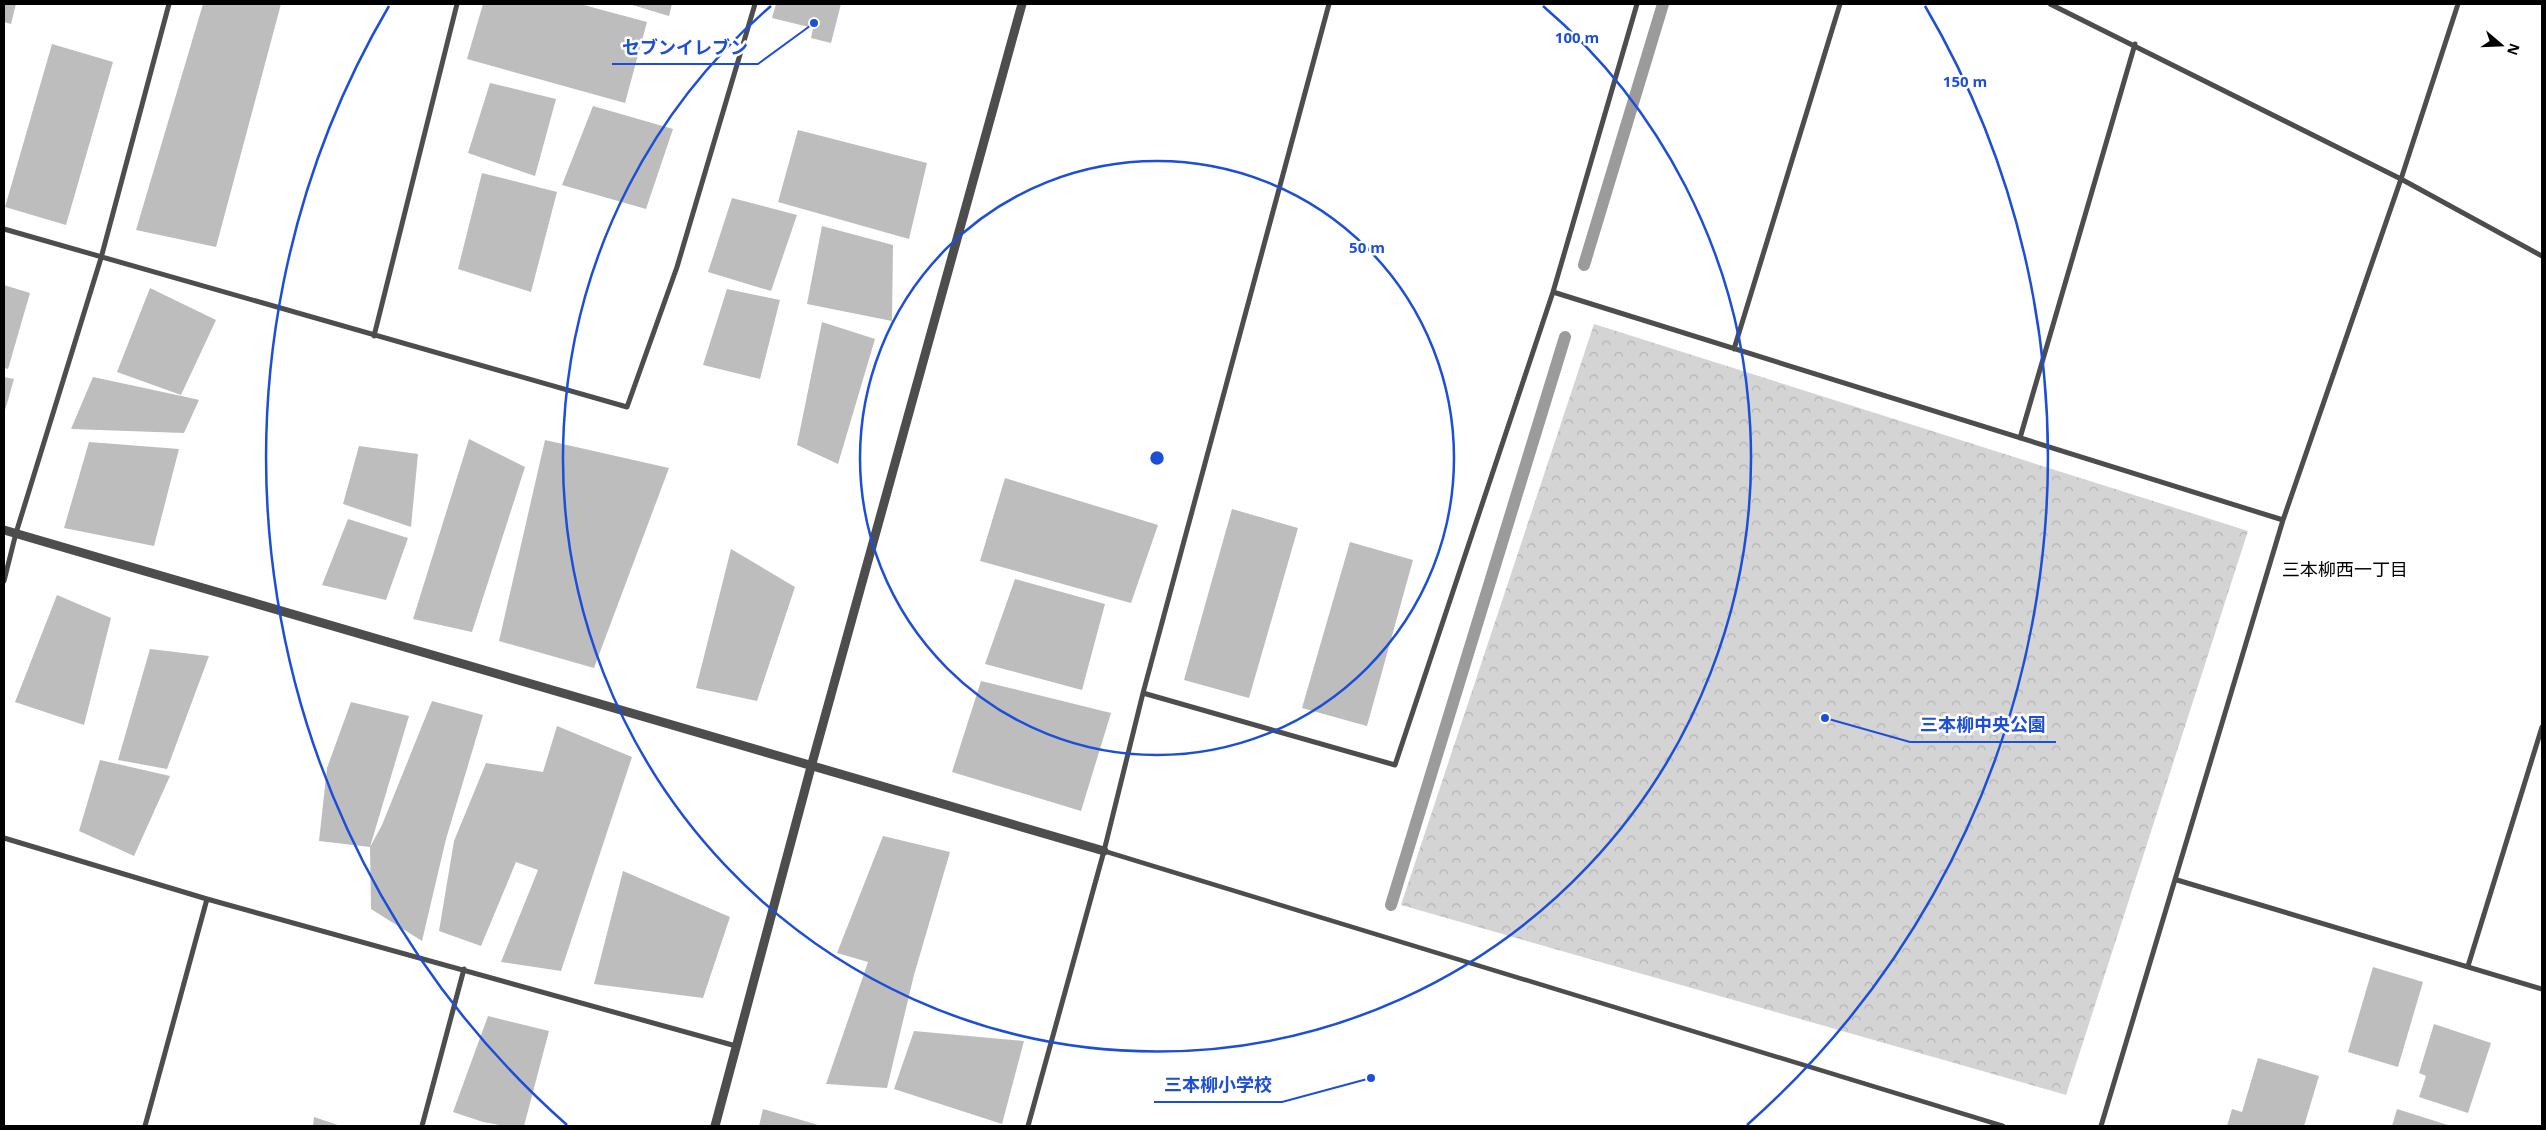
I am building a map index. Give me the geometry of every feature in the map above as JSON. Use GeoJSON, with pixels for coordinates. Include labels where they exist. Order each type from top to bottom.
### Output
{"type":"FeatureCollection","features":[{"type":"Feature","properties":{"kind":"street"},"geometry":{"type":"LineString","coordinates":[[4,581],[16,534],[101,258],[169,4]]}},
{"type":"Feature","properties":{"kind":"street"},"geometry":{"type":"LineString","coordinates":[[374,336],[457,4]]}},
{"type":"Feature","properties":{"kind":"street"},"geometry":{"type":"LineString","coordinates":[[4,229],[627,407],[677,267],[755,4]]}},
{"type":"Feature","properties":{"kind":"street"},"geometry":{"type":"LineString","coordinates":[[715,1126],[811,767],[1022,4]]}},
{"type":"Feature","properties":{"kind":"street"},"geometry":{"type":"LineString","coordinates":[[1028,1126],[1104,851],[1143,693],[1329,4]]}},
{"type":"Feature","properties":{"kind":"street"},"geometry":{"type":"LineString","coordinates":[[1143,693],[1395,765],[1553,292],[1637,4]]}},
{"type":"Feature","properties":{"kind":"street"},"geometry":{"type":"LineString","coordinates":[[1734,349],[1840,4]]}},
{"type":"Feature","properties":{"kind":"street"},"geometry":{"type":"LineString","coordinates":[[2050,4],[2135,44],[2401,179],[2542,256]]}},
{"type":"Feature","properties":{"kind":"street"},"geometry":{"type":"LineString","coordinates":[[2101,1126],[2177,880],[2283,520],[2401,179],[2458,4]]}},
{"type":"Feature","properties":{"kind":"street"},"geometry":{"type":"LineString","coordinates":[[2020,438],[2135,44]]}},
{"type":"Feature","properties":{"kind":"street"},"geometry":{"type":"LineString","coordinates":[[1553,292],[2283,520]]}},
{"type":"Feature","properties":{"kind":"street"},"geometry":{"type":"LineString","coordinates":[[4,530],[1104,851],[2003,1126]]}},
{"type":"Feature","properties":{"kind":"street"},"geometry":{"type":"LineString","coordinates":[[2468,966],[2542,727]]}},
{"type":"Feature","properties":{"kind":"street"},"geometry":{"type":"LineString","coordinates":[[4,838],[207,899],[736,1046]]}},
{"type":"Feature","properties":{"kind":"street"},"geometry":{"type":"LineString","coordinates":[[2177,880],[2542,988]]}},
{"type":"Feature","properties":{"kind":"street"},"geometry":{"type":"LineString","coordinates":[[145,1126],[207,899]]}},
{"type":"Feature","properties":{"kind":"street"},"geometry":{"type":"LineString","coordinates":[[422,1126],[464,969]]}},
{"type":"Feature","properties":{"kind":"green space"},"geometry":{"type":"Polygon","coordinates":[[[1594,324],[2248,531],[2066,1095],[1401,905],[1594,324]]]}},
{"type":"Feature","properties":{"kind":"building"},"geometry":{"type":"Polygon","coordinates":[[[4,4],[16,4],[11,24],[4,22],[4,4]]]}},
{"type":"Feature","properties":{"kind":"building"},"geometry":{"type":"Polygon","coordinates":[[[203,4],[281,4],[216,247],[136,230],[203,4]]]}},
{"type":"Feature","properties":{"kind":"building"},"geometry":{"type":"Polygon","coordinates":[[[483,4],[580,4],[647,22],[625,103],[467,59],[483,4]]]}},
{"type":"Feature","properties":{"kind":"building"},"geometry":{"type":"Polygon","coordinates":[[[629,4],[672,4],[669,16],[629,4]]]}},
{"type":"Feature","properties":{"kind":"building"},"geometry":{"type":"Polygon","coordinates":[[[776,4],[841,4],[831,43],[811,38],[813,28],[772,18],[776,4]]]}},
{"type":"Feature","properties":{"kind":"building"},"geometry":{"type":"Polygon","coordinates":[[[52,44],[113,62],[66,225],[5,207],[52,44]]]}},
{"type":"Feature","properties":{"kind":"building"},"geometry":{"type":"Polygon","coordinates":[[[490,83],[556,99],[535,176],[468,153],[490,83]]]}},
{"type":"Feature","properties":{"kind":"building"},"geometry":{"type":"Polygon","coordinates":[[[593,106],[673,129],[646,209],[562,185],[593,106]]]}},
{"type":"Feature","properties":{"kind":"building"},"geometry":{"type":"Polygon","coordinates":[[[798,130],[927,163],[909,239],[778,202],[798,130]]]}},
{"type":"Feature","properties":{"kind":"building"},"geometry":{"type":"Polygon","coordinates":[[[482,173],[557,192],[531,292],[458,269],[482,173]]]}},
{"type":"Feature","properties":{"kind":"building"},"geometry":{"type":"Polygon","coordinates":[[[732,198],[797,215],[771,291],[708,272],[732,198]]]}},
{"type":"Feature","properties":{"kind":"building"},"geometry":{"type":"Polygon","coordinates":[[[822,226],[893,245],[892,321],[807,304],[822,226]]]}},
{"type":"Feature","properties":{"kind":"building"},"geometry":{"type":"Polygon","coordinates":[[[4,285],[30,293],[8,369],[4,368],[4,285]]]}},
{"type":"Feature","properties":{"kind":"building"},"geometry":{"type":"Polygon","coordinates":[[[150,288],[216,320],[181,395],[117,372],[150,288]]]}},
{"type":"Feature","properties":{"kind":"building"},"geometry":{"type":"Polygon","coordinates":[[[727,289],[780,300],[760,379],[703,365],[727,289]]]}},
{"type":"Feature","properties":{"kind":"building"},"geometry":{"type":"Polygon","coordinates":[[[822,322],[875,339],[838,464],[797,445],[822,322]]]}},
{"type":"Feature","properties":{"kind":"building"},"geometry":{"type":"Polygon","coordinates":[[[4,377],[14,379],[4,414],[4,377]]]}},
{"type":"Feature","properties":{"kind":"building"},"geometry":{"type":"Polygon","coordinates":[[[93,377],[199,400],[184,433],[71,429],[93,377]]]}},
{"type":"Feature","properties":{"kind":"building"},"geometry":{"type":"Polygon","coordinates":[[[469,439],[525,467],[472,632],[413,619],[469,439]]]}},
{"type":"Feature","properties":{"kind":"building"},"geometry":{"type":"Polygon","coordinates":[[[545,440],[669,468],[594,668],[499,641],[545,440]]]}},
{"type":"Feature","properties":{"kind":"building"},"geometry":{"type":"Polygon","coordinates":[[[89,442],[179,449],[154,546],[64,528],[89,442]]]}},
{"type":"Feature","properties":{"kind":"building"},"geometry":{"type":"Polygon","coordinates":[[[359,446],[418,454],[411,527],[343,504],[359,446]]]}},
{"type":"Feature","properties":{"kind":"building"},"geometry":{"type":"Polygon","coordinates":[[[1005,478],[1158,525],[1131,603],[980,561],[1005,478]]]}},
{"type":"Feature","properties":{"kind":"building"},"geometry":{"type":"Polygon","coordinates":[[[1232,509],[1298,528],[1249,698],[1184,680],[1232,509]]]}},
{"type":"Feature","properties":{"kind":"building"},"geometry":{"type":"Polygon","coordinates":[[[348,519],[408,538],[386,600],[322,585],[348,519]]]}},
{"type":"Feature","properties":{"kind":"building"},"geometry":{"type":"Polygon","coordinates":[[[1350,542],[1413,560],[1367,726],[1302,708],[1350,542]]]}},
{"type":"Feature","properties":{"kind":"building"},"geometry":{"type":"Polygon","coordinates":[[[731,549],[795,587],[757,701],[696,688],[731,549]]]}},
{"type":"Feature","properties":{"kind":"building"},"geometry":{"type":"Polygon","coordinates":[[[1015,579],[1105,604],[1082,690],[985,664],[1015,579]]]}},
{"type":"Feature","properties":{"kind":"building"},"geometry":{"type":"Polygon","coordinates":[[[57,595],[111,618],[84,725],[15,702],[57,595]]]}},
{"type":"Feature","properties":{"kind":"building"},"geometry":{"type":"Polygon","coordinates":[[[150,649],[209,656],[167,769],[118,760],[150,649]]]}},
{"type":"Feature","properties":{"kind":"building"},"geometry":{"type":"Polygon","coordinates":[[[981,681],[1111,713],[1081,811],[952,772],[981,681]]]}},
{"type":"Feature","properties":{"kind":"building"},"geometry":{"type":"Polygon","coordinates":[[[432,701],[483,715],[446,839],[422,941],[371,909],[370,847],[382,825],[432,701]]]}},
{"type":"Feature","properties":{"kind":"building"},"geometry":{"type":"Polygon","coordinates":[[[351,702],[409,716],[370,847],[319,841],[327,768],[351,702]]]}},
{"type":"Feature","properties":{"kind":"building"},"geometry":{"type":"Polygon","coordinates":[[[557,726],[632,757],[561,971],[501,962],[538,870],[516,862],[481,946],[439,931],[454,841],[486,763],[543,772],[557,726]]]}},
{"type":"Feature","properties":{"kind":"building"},"geometry":{"type":"Polygon","coordinates":[[[100,760],[170,776],[134,856],[79,831],[100,760]]]}},
{"type":"Feature","properties":{"kind":"building"},"geometry":{"type":"Polygon","coordinates":[[[883,836],[950,852],[914,975],[887,1088],[826,1084],[868,962],[837,953],[883,836]]]}},
{"type":"Feature","properties":{"kind":"building"},"geometry":{"type":"Polygon","coordinates":[[[623,871],[730,917],[703,998],[594,984],[623,871]]]}},
{"type":"Feature","properties":{"kind":"building"},"geometry":{"type":"Polygon","coordinates":[[[2373,967],[2423,982],[2398,1067],[2348,1052],[2373,967]]]}},
{"type":"Feature","properties":{"kind":"building"},"geometry":{"type":"Polygon","coordinates":[[[488,1016],[549,1031],[524,1126],[505,1126],[483,1122],[453,1112],[488,1016]]]}},
{"type":"Feature","properties":{"kind":"building"},"geometry":{"type":"Polygon","coordinates":[[[2434,1024],[2491,1043],[2468,1113],[2419,1097],[2426,1076],[2419,1073],[2434,1024]]]}},
{"type":"Feature","properties":{"kind":"building"},"geometry":{"type":"Polygon","coordinates":[[[914,1031],[1024,1041],[1002,1124],[894,1089],[914,1031]]]}},
{"type":"Feature","properties":{"kind":"building"},"geometry":{"type":"Polygon","coordinates":[[[2258,1058],[2319,1076],[2304,1126],[2227,1126],[2232,1109],[2242,1112],[2258,1058]]]}},
{"type":"Feature","properties":{"kind":"building"},"geometry":{"type":"Polygon","coordinates":[[[763,1109],[822,1126],[759,1126],[763,1109]]]}},
{"type":"Feature","properties":{"kind":"building"},"geometry":{"type":"Polygon","coordinates":[[[2397,1109],[2451,1126],[2392,1126],[2397,1109]]]}},
{"type":"Feature","properties":{"kind":"building"},"geometry":{"type":"Polygon","coordinates":[[[314,1117],[341,1126],[313,1126],[314,1117]]]}},
{"type":"Feature","properties":{"kind":"waterway"},"geometry":{"type":"LineString","coordinates":[[1584,265],[1663,4]]}},
{"type":"Feature","properties":{"kind":"waterway"},"geometry":{"type":"LineString","coordinates":[[1391,905],[1565,337]]}},
{"type":"Feature","properties":{"kind":"place","name":"セブンイレブン"},"geometry":{"type":"Point","coordinates":[814,23]}},
{"type":"Feature","properties":{"kind":"place","name":"三本柳中央公園"},"geometry":{"type":"Point","coordinates":[1825,718]}},
{"type":"Feature","properties":{"kind":"place","name":"三本柳小学校"},"geometry":{"type":"Point","coordinates":[1371,1078]}},
{"type":"Feature","properties":{"kind":"district","name":"三本柳西一丁目"},"geometry":{"type":"Point","coordinates":[2345,570]}}]}
